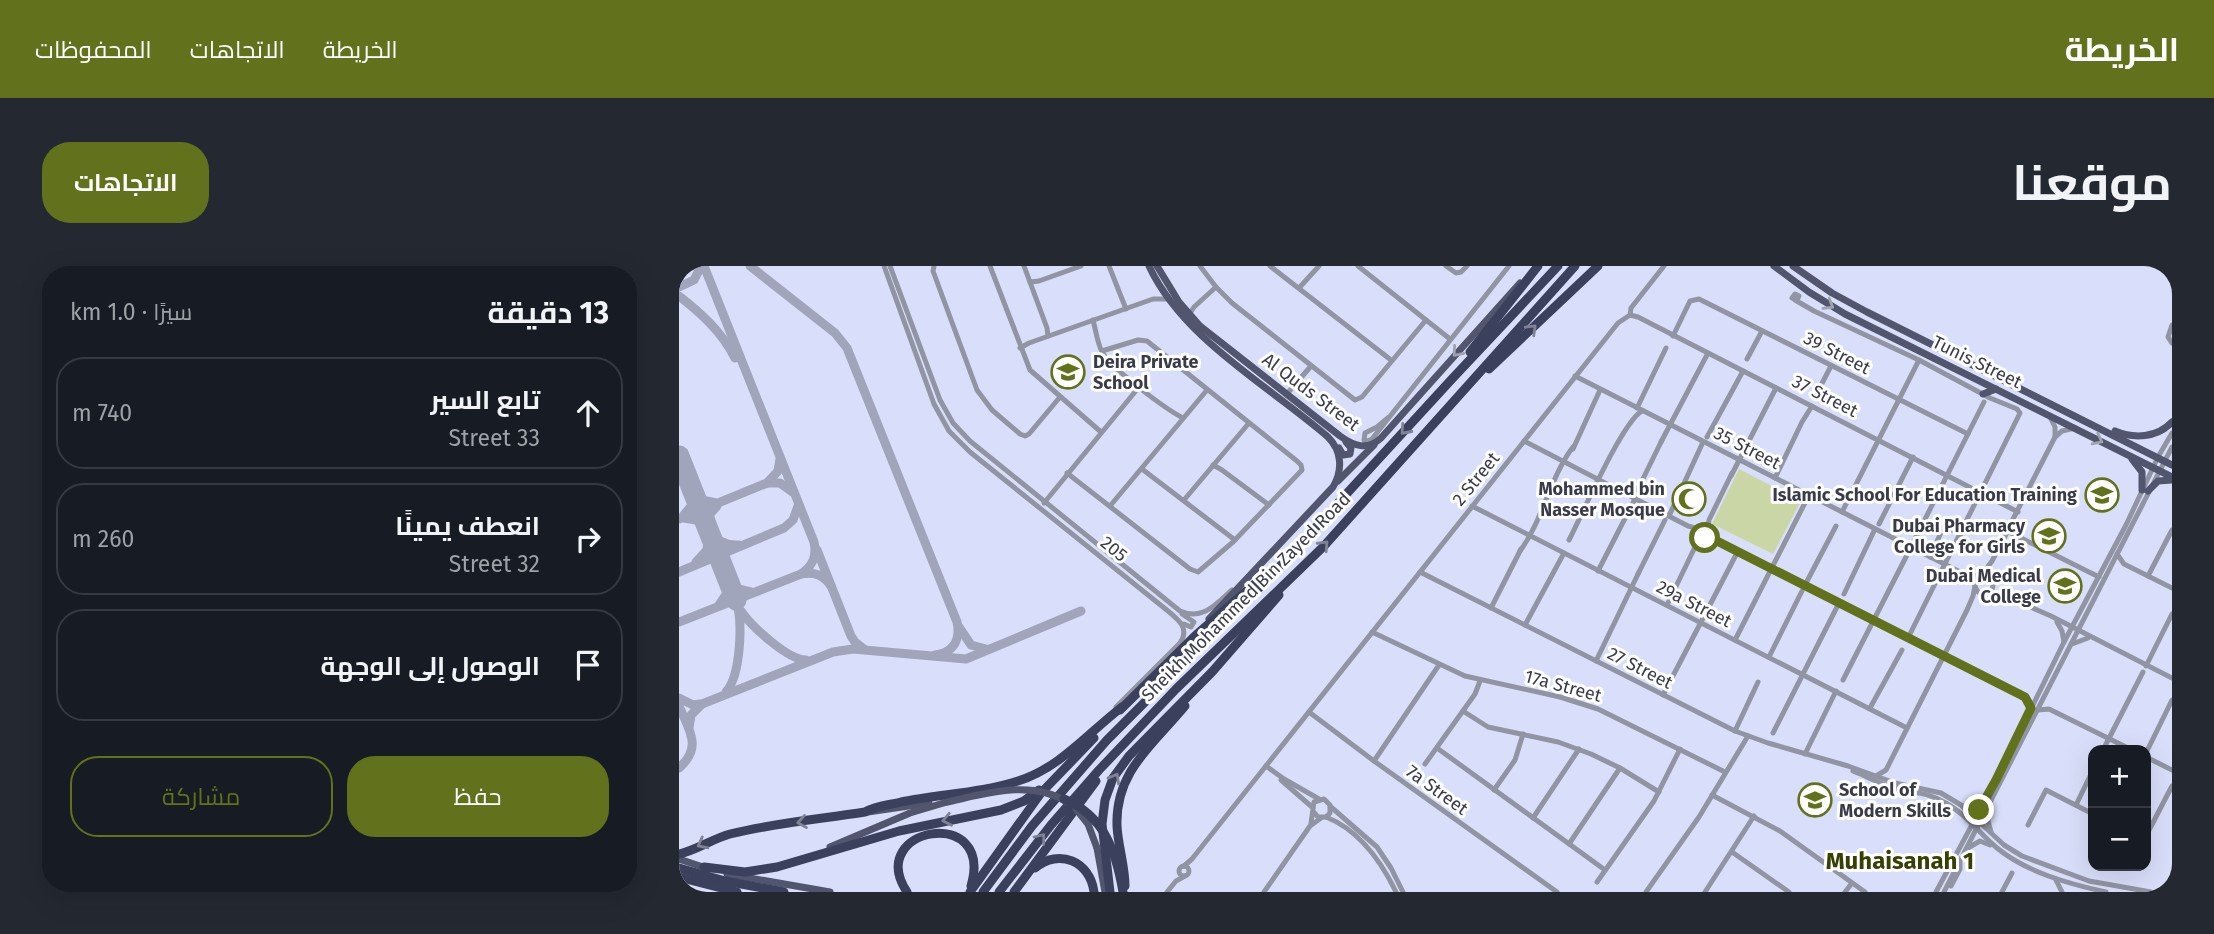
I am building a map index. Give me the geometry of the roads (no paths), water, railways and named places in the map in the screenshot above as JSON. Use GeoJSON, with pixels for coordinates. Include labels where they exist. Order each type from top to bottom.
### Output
{"type":"FeatureCollection","features":[{"type":"Feature","properties":{"kind":"highway"},"geometry":{"type":"LineString","coordinates":[[1451,380],[1537,266]]}},
{"type":"Feature","properties":{"kind":"highway","name":"Sheikh Mohammed Bin Zayed Road"},"geometry":{"type":"LineString","coordinates":[[983,892],[1033,826],[1098,750],[1290,556],[1558,266]]}},
{"type":"Feature","properties":{"kind":"highway","name":"Sheikh Mohammed Bin Zayed Road"},"geometry":{"type":"LineString","coordinates":[[999,892],[1066,806],[1099,770],[1176,689],[1324,546],[1575,266]]}},
{"type":"Feature","properties":{"kind":"highway"},"geometry":{"type":"LineString","coordinates":[[1464,391],[1598,266]]}},
{"type":"Feature","properties":{"kind":"highway"},"geometry":{"type":"LineString","coordinates":[[970,892],[1029,808],[1054,778],[1195,636],[1252,585],[1290,556]]}},
{"type":"Feature","properties":{"kind":"highway"},"geometry":{"type":"LineString","coordinates":[[1111,892],[1102,824],[1105,800],[1113,778],[1129,756],[1212,672],[1268,609],[1284,584]]}},
{"type":"Feature","properties":{"kind":"highway"},"geometry":{"type":"LineString","coordinates":[[1123,892],[1124,875],[1117,823],[1124,782],[1136,761],[1180,713],[1212,672]]}},
{"type":"Feature","properties":{"kind":"highway"},"geometry":{"type":"LineString","coordinates":[[679,854],[733,833],[865,812],[877,807],[1016,782],[1046,769],[1122,707]]}},
{"type":"Feature","properties":{"kind":"highway"},"geometry":{"type":"LineString","coordinates":[[1014,892],[1093,785],[1099,770]]}},
{"type":"Feature","properties":{"kind":"highway"},"geometry":{"type":"LineString","coordinates":[[704,867],[759,871],[777,867],[899,831],[1001,810],[1024,801],[1054,778]]}},
{"type":"Feature","properties":{"kind":"highway"},"geometry":{"type":"LineString","coordinates":[[1064,799],[1087,814],[1103,832],[1116,855],[1123,892]]}},
{"type":"Feature","properties":{"kind":"highway"},"geometry":{"type":"LineString","coordinates":[[907,892],[899,873],[901,856],[916,838],[932,832],[956,837],[968,849],[975,872],[970,892]]}},
{"type":"Feature","properties":{"kind":"highway"},"geometry":{"type":"LineString","coordinates":[[1021,882],[1045,861],[1064,858],[1077,862],[1087,871],[1094,892]]}},
{"type":"Feature","properties":{"kind":"highway"},"geometry":{"type":"LineString","coordinates":[[679,868],[725,881],[784,892]]}},
{"type":"Feature","properties":{"kind":"highway"},"geometry":{"type":"LineString","coordinates":[[679,877],[737,892]]}},
{"type":"Feature","properties":{"kind":"highway"},"geometry":{"type":"LineString","coordinates":[[679,883],[709,892]]}},
{"type":"Feature","properties":{"kind":"main road","name":"Al Quds Street"},"geometry":{"type":"LineString","coordinates":[[1149,266],[1177,311],[1211,344],[1331,440],[1338,452],[1339,473],[1333,487]]}},
{"type":"Feature","properties":{"kind":"main road","name":"Al Quds Street"},"geometry":{"type":"LineString","coordinates":[[1157,266],[1189,315],[1286,395],[1351,444],[1359,446],[1376,442],[1537,266]]}},
{"type":"Feature","properties":{"kind":"main road","name":"Tunis Street"},"geometry":{"type":"LineString","coordinates":[[1773,266],[1845,314],[1988,395],[2048,415],[2172,479]]}},
{"type":"Feature","properties":{"kind":"main road","name":"Tunis Street"},"geometry":{"type":"LineString","coordinates":[[1793,266],[1849,303],[2165,461]]}},
{"type":"Feature","properties":{"kind":"main road"},"geometry":{"type":"LineString","coordinates":[[1177,311],[1202,333],[1206,330]]}},
{"type":"Feature","properties":{"kind":"main road"},"geometry":{"type":"LineString","coordinates":[[2094,425],[2133,436],[2155,434],[2172,422]]}},
{"type":"Feature","properties":{"kind":"main road"},"geometry":{"type":"LineString","coordinates":[[1316,426],[1332,438],[1343,455],[1349,455],[1351,448],[1340,436]]}},
{"type":"Feature","properties":{"kind":"main road"},"geometry":{"type":"LineString","coordinates":[[1195,636],[1376,442]]}},
{"type":"Feature","properties":{"kind":"main road"},"geometry":{"type":"LineString","coordinates":[[2123,452],[2142,471],[2145,491],[2158,481],[2172,479]]}},
{"type":"Feature","properties":{"kind":"main road"},"geometry":{"type":"LineString","coordinates":[[865,812],[947,802],[1018,789],[1064,799],[1084,818],[1092,830],[1105,892]]}},
{"type":"Feature","properties":{"kind":"main road"},"geometry":{"type":"LineString","coordinates":[[806,857],[910,813],[947,802]]}},
{"type":"Feature","properties":{"kind":"main road"},"geometry":{"type":"LineString","coordinates":[[679,859],[739,876],[830,892]]}},
{"type":"Feature","properties":{"kind":"street","name":"205"},"geometry":{"type":"LineString","coordinates":[[884,266],[934,404],[941,418],[965,448],[1170,608],[1189,614],[1203,613],[1245,581]]}},
{"type":"Feature","properties":{"kind":"street","name":"205"},"geometry":{"type":"LineString","coordinates":[[890,266],[937,393],[948,415],[970,441],[1170,608],[1185,633],[1183,639],[1117,705],[1047,764],[1018,778],[973,790]]}},
{"type":"Feature","properties":{"kind":"street"},"geometry":{"type":"LineString","coordinates":[[934,266],[933,271],[973,380],[988,405],[1025,436],[1031,433],[1059,396]]}},
{"type":"Feature","properties":{"kind":"street"},"geometry":{"type":"LineString","coordinates":[[990,266],[1030,370],[1101,431]]}},
{"type":"Feature","properties":{"kind":"street"},"geometry":{"type":"LineString","coordinates":[[1024,266],[1050,336]]}},
{"type":"Feature","properties":{"kind":"street"},"geometry":{"type":"LineString","coordinates":[[1031,284],[1081,266]]}},
{"type":"Feature","properties":{"kind":"street"},"geometry":{"type":"LineString","coordinates":[[1109,266],[1128,308]]}},
{"type":"Feature","properties":{"kind":"street"},"geometry":{"type":"LineString","coordinates":[[1200,266],[1216,287],[1239,309],[1357,400],[1424,319]]}},
{"type":"Feature","properties":{"kind":"street"},"geometry":{"type":"LineString","coordinates":[[1270,266],[1390,362]]}},
{"type":"Feature","properties":{"kind":"street"},"geometry":{"type":"LineString","coordinates":[[1301,290],[1319,266]]}},
{"type":"Feature","properties":{"kind":"street"},"geometry":{"type":"LineString","coordinates":[[1446,266],[1456,273],[1467,266]]}},
{"type":"Feature","properties":{"kind":"street"},"geometry":{"type":"LineString","coordinates":[[1389,417],[1365,433],[1364,440],[1368,442],[1372,439],[1509,266]]}},
{"type":"Feature","properties":{"kind":"street","name":"2 Street"},"geometry":{"type":"LineString","coordinates":[[1167,892],[1176,881],[1185,876],[1179,871],[1186,868],[1619,321],[1630,315],[1631,307],[1664,266]]}},
{"type":"Feature","properties":{"kind":"street"},"geometry":{"type":"LineString","coordinates":[[1360,267],[1450,339]]}},
{"type":"Feature","properties":{"kind":"street"},"geometry":{"type":"LineString","coordinates":[[1153,299],[1160,286]]}},
{"type":"Feature","properties":{"kind":"street"},"geometry":{"type":"LineString","coordinates":[[1189,315],[1193,307],[1216,287]]}},
{"type":"Feature","properties":{"kind":"street"},"geometry":{"type":"LineString","coordinates":[[1020,346],[1153,299],[1168,299]]}},
{"type":"Feature","properties":{"kind":"street","name":"39 Street"},"geometry":{"type":"LineString","coordinates":[[1673,336],[1691,301],[1699,299],[1968,434]]}},
{"type":"Feature","properties":{"kind":"street"},"geometry":{"type":"LineString","coordinates":[[1797,299],[2020,412],[2020,417],[1908,638]]}},
{"type":"Feature","properties":{"kind":"street","name":"37 Street"},"geometry":{"type":"LineString","coordinates":[[1630,315],[2018,510]]}},
{"type":"Feature","properties":{"kind":"street"},"geometry":{"type":"LineString","coordinates":[[1091,321],[1104,354],[1138,386],[1181,419]]}},
{"type":"Feature","properties":{"kind":"street"},"geometry":{"type":"LineString","coordinates":[[2172,327],[2172,341]]}},
{"type":"Feature","properties":{"kind":"street"},"geometry":{"type":"LineString","coordinates":[[1747,359],[1762,331]]}},
{"type":"Feature","properties":{"kind":"street"},"geometry":{"type":"LineString","coordinates":[[1442,333],[1450,339]]}},
{"type":"Feature","properties":{"kind":"street"},"geometry":{"type":"LineString","coordinates":[[1068,472],[1196,572],[1202,571],[1234,541],[1302,470],[1301,465],[1149,342],[1138,340],[1104,354]]}},
{"type":"Feature","properties":{"kind":"street"},"geometry":{"type":"LineString","coordinates":[[1680,350],[1684,341]]}},
{"type":"Feature","properties":{"kind":"street"},"geometry":{"type":"LineString","coordinates":[[1569,540],[1638,409],[1666,348]]}},
{"type":"Feature","properties":{"kind":"street"},"geometry":{"type":"LineString","coordinates":[[1637,491],[1707,352]]}},
{"type":"Feature","properties":{"kind":"street"},"geometry":{"type":"LineString","coordinates":[[1842,512],[1919,360]]}},
{"type":"Feature","properties":{"kind":"street"},"geometry":{"type":"LineString","coordinates":[[1286,395],[1311,366]]}},
{"type":"Feature","properties":{"kind":"street"},"geometry":{"type":"LineString","coordinates":[[1818,391],[1831,366]]}},
{"type":"Feature","properties":{"kind":"street"},"geometry":{"type":"LineString","coordinates":[[1595,660],[1741,370]]}},
{"type":"Feature","properties":{"kind":"street","name":"35 Street"},"geometry":{"type":"LineString","coordinates":[[1576,375],[1638,409],[1877,528],[1963,574],[1975,586]]}},
{"type":"Feature","properties":{"kind":"street"},"geometry":{"type":"LineString","coordinates":[[1014,487],[1041,505],[1047,505],[1050,496],[1068,472],[1138,386]]}},
{"type":"Feature","properties":{"kind":"street"},"geometry":{"type":"LineString","coordinates":[[1665,605],[1776,388]]}},
{"type":"Feature","properties":{"kind":"street"},"geometry":{"type":"LineString","coordinates":[[1113,506],[1206,389]]}},
{"type":"Feature","properties":{"kind":"street"},"geometry":{"type":"LineString","coordinates":[[1491,608],[1602,390]]}},
{"type":"Feature","properties":{"kind":"street"},"geometry":{"type":"LineString","coordinates":[[1911,547],[1988,395]]}},
{"type":"Feature","properties":{"kind":"street"},"geometry":{"type":"LineString","coordinates":[[1773,477],[1810,405]]}},
{"type":"Feature","properties":{"kind":"street"},"geometry":{"type":"LineString","coordinates":[[1876,776],[1886,770],[1967,610],[1976,579],[1994,557],[2055,437],[2056,427],[2048,415]]}},
{"type":"Feature","properties":{"kind":"street"},"geometry":{"type":"LineString","coordinates":[[1185,501],[1247,422]]}},
{"type":"Feature","properties":{"kind":"street"},"geometry":{"type":"LineString","coordinates":[[2055,437],[2065,429],[2075,428]]}},
{"type":"Feature","properties":{"kind":"street"},"geometry":{"type":"LineString","coordinates":[[2165,461],[2172,433]]}},
{"type":"Feature","properties":{"kind":"street"},"geometry":{"type":"LineString","coordinates":[[1525,440],[1667,517],[1772,566],[1804,588],[1874,620],[2023,696],[2034,709],[2049,709],[2122,745]]}},
{"type":"Feature","properties":{"kind":"street"},"geometry":{"type":"LineString","coordinates":[[1946,892],[1960,869],[1959,861],[1989,792],[2072,644],[2078,615],[2156,469],[2165,461],[2172,447]]}},
{"type":"Feature","properties":{"kind":"street"},"geometry":{"type":"LineString","coordinates":[[1844,594],[1913,457]]}},
{"type":"Feature","properties":{"kind":"street"},"geometry":{"type":"LineString","coordinates":[[1215,464],[1268,506]]}},
{"type":"Feature","properties":{"kind":"street"},"geometry":{"type":"LineString","coordinates":[[1143,468],[1234,541]]}},
{"type":"Feature","properties":{"kind":"street"},"geometry":{"type":"LineString","coordinates":[[1993,835],[1988,815],[1992,801],[2034,709],[2039,692],[2064,642],[2086,616],[2145,491]]}},
{"type":"Feature","properties":{"kind":"street"},"geometry":{"type":"LineString","coordinates":[[1734,639],[1809,495]]}},
{"type":"Feature","properties":{"kind":"street"},"geometry":{"type":"LineString","coordinates":[[1038,498],[1050,496]]}},
{"type":"Feature","properties":{"kind":"street"},"geometry":{"type":"LineString","coordinates":[[1596,570],[1634,498]]}},
{"type":"Feature","properties":{"kind":"street","name":"29a Street"},"geometry":{"type":"LineString","coordinates":[[1473,505],[1528,536],[1907,727]]}},
{"type":"Feature","properties":{"kind":"street"},"geometry":{"type":"LineString","coordinates":[[1768,657],[1836,526]]}},
{"type":"Feature","properties":{"kind":"street"},"geometry":{"type":"LineString","coordinates":[[1930,557],[1943,528],[1961,534]]}},
{"type":"Feature","properties":{"kind":"street"},"geometry":{"type":"LineString","coordinates":[[2148,576],[2172,530]]}},
{"type":"Feature","properties":{"kind":"street"},"geometry":{"type":"LineString","coordinates":[[2007,531],[2099,577]]}},
{"type":"Feature","properties":{"kind":"street"},"geometry":{"type":"LineString","coordinates":[[1663,695],[1736,551]]}},
{"type":"Feature","properties":{"kind":"street"},"geometry":{"type":"LineString","coordinates":[[1525,625],[1562,553]]}},
{"type":"Feature","properties":{"kind":"street"},"geometry":{"type":"LineString","coordinates":[[2117,554],[2124,564],[2172,589]]}},
{"type":"Feature","properties":{"kind":"street"},"geometry":{"type":"LineString","coordinates":[[1843,680],[1907,555]]}},
{"type":"Feature","properties":{"kind":"street"},"geometry":{"type":"LineString","coordinates":[[1967,610],[1977,599],[1992,590],[1994,557]]}},
{"type":"Feature","properties":{"kind":"street"},"geometry":{"type":"LineString","coordinates":[[2111,565],[2124,564]]}},
{"type":"Feature","properties":{"kind":"street","name":"27 Street"},"geometry":{"type":"LineString","coordinates":[[1421,571],[1733,730],[1889,781],[1934,790],[1948,796],[2000,851],[2050,876],[2106,892]]}},
{"type":"Feature","properties":{"kind":"street","name":"35 Street"},"geometry":{"type":"LineString","coordinates":[[1963,574],[1981,576]]}},
{"type":"Feature","properties":{"kind":"street"},"geometry":{"type":"LineString","coordinates":[[1981,576],[1988,576],[2009,597]]}},
{"type":"Feature","properties":{"kind":"street"},"geometry":{"type":"LineString","coordinates":[[1975,586],[1979,593],[2009,597],[2101,642],[2145,668],[2172,678]]}},
{"type":"Feature","properties":{"kind":"street"},"geometry":{"type":"LineString","coordinates":[[2062,663],[2062,656],[2093,590]]}},
{"type":"Feature","properties":{"kind":"street"},"geometry":{"type":"LineString","coordinates":[[1773,733],[1839,603]]}},
{"type":"Feature","properties":{"kind":"street"},"geometry":{"type":"LineString","coordinates":[[2106,745],[2172,614]]}},
{"type":"Feature","properties":{"kind":"street"},"geometry":{"type":"LineString","coordinates":[[2060,622],[2078,615]]}},
{"type":"Feature","properties":{"kind":"street"},"geometry":{"type":"LineString","coordinates":[[2086,616],[2089,637]]}},
{"type":"Feature","properties":{"kind":"street"},"geometry":{"type":"LineString","coordinates":[[2060,622],[2064,642]]}},
{"type":"Feature","properties":{"kind":"street","name":"17a Street"},"geometry":{"type":"LineString","coordinates":[[1373,631],[1439,665],[1480,681],[1586,704],[1725,772]]}},
{"type":"Feature","properties":{"kind":"street"},"geometry":{"type":"LineString","coordinates":[[2072,644],[2089,637]]}},
{"type":"Feature","properties":{"kind":"street"},"geometry":{"type":"LineString","coordinates":[[1872,709],[1902,650]]}},
{"type":"Feature","properties":{"kind":"street"},"geometry":{"type":"LineString","coordinates":[[1374,761],[1439,665]]}},
{"type":"Feature","properties":{"kind":"street"},"geometry":{"type":"LineString","coordinates":[[1425,764],[1475,694],[1480,681]]}},
{"type":"Feature","properties":{"kind":"street"},"geometry":{"type":"LineString","coordinates":[[1733,730],[1758,682]]}},
{"type":"Feature","properties":{"kind":"street"},"geometry":{"type":"LineString","coordinates":[[1807,754],[1837,692]]}},
{"type":"Feature","properties":{"kind":"street"},"geometry":{"type":"LineString","coordinates":[[2023,696],[2039,692]]}},
{"type":"Feature","properties":{"kind":"street"},"geometry":{"type":"LineString","coordinates":[[2043,699],[2049,709]]}},
{"type":"Feature","properties":{"kind":"street"},"geometry":{"type":"LineString","coordinates":[[2151,745],[2172,700]]}},
{"type":"Feature","properties":{"kind":"street"},"geometry":{"type":"LineString","coordinates":[[1463,711],[1488,727],[1579,749],[1620,768],[1659,792]]}},
{"type":"Feature","properties":{"kind":"street","name":"7a Street"},"geometry":{"type":"LineString","coordinates":[[1308,713],[1555,892]]}},
{"type":"Feature","properties":{"kind":"street"},"geometry":{"type":"LineString","coordinates":[[1494,790],[1515,760],[1523,734]]}},
{"type":"Feature","properties":{"kind":"street"},"geometry":{"type":"LineString","coordinates":[[1646,892],[1695,823],[1746,735]]}},
{"type":"Feature","properties":{"kind":"street"},"geometry":{"type":"LineString","coordinates":[[1437,748],[1605,870]]}},
{"type":"Feature","properties":{"kind":"street"},"geometry":{"type":"LineString","coordinates":[[1533,818],[1579,749]]}},
{"type":"Feature","properties":{"kind":"street"},"geometry":{"type":"LineString","coordinates":[[1597,882],[1659,792],[1681,749]]}},
{"type":"Feature","properties":{"kind":"street"},"geometry":{"type":"LineString","coordinates":[[2151,758],[2172,770]]}},
{"type":"Feature","properties":{"kind":"street","name":"27 Street"},"geometry":{"type":"LineString","coordinates":[[1834,763],[1891,787],[1924,793],[1958,807]]}},
{"type":"Feature","properties":{"kind":"street"},"geometry":{"type":"LineString","coordinates":[[1265,767],[1312,809],[1338,823],[1367,846],[1396,892]]}},
{"type":"Feature","properties":{"kind":"street"},"geometry":{"type":"LineString","coordinates":[[1569,844],[1620,768]]}},
{"type":"Feature","properties":{"kind":"street"},"geometry":{"type":"LineString","coordinates":[[1886,770],[1889,781]]}},
{"type":"Feature","properties":{"kind":"street"},"geometry":{"type":"LineString","coordinates":[[1274,774],[1310,796],[1327,800],[1331,807],[1377,847],[1403,892]]}},
{"type":"Feature","properties":{"kind":"street"},"geometry":{"type":"LineString","coordinates":[[1959,861],[1996,780]]}},
{"type":"Feature","properties":{"kind":"street"},"geometry":{"type":"LineString","coordinates":[[2076,805],[2088,780]]}},
{"type":"Feature","properties":{"kind":"street"},"geometry":{"type":"LineString","coordinates":[[2151,826],[2172,786]]}},
{"type":"Feature","properties":{"kind":"street"},"geometry":{"type":"LineString","coordinates":[[2028,825],[2045,790],[2088,811]]}},
{"type":"Feature","properties":{"kind":"street"},"geometry":{"type":"LineString","coordinates":[[1962,841],[1964,821],[1958,807],[1975,805],[1989,792]]}},
{"type":"Feature","properties":{"kind":"street"},"geometry":{"type":"LineString","coordinates":[[1712,795],[1788,836],[1865,892]]}},
{"type":"Feature","properties":{"kind":"street"},"geometry":{"type":"LineString","coordinates":[[1310,826],[1312,809],[1319,799]]}},
{"type":"Feature","properties":{"kind":"street"},"geometry":{"type":"LineString","coordinates":[[1940,799],[1955,805],[1999,845],[2013,851]]}},
{"type":"Feature","properties":{"kind":"street"},"geometry":{"type":"LineString","coordinates":[[1936,892],[1962,841],[1992,801]]}},
{"type":"Feature","properties":{"kind":"street"},"geometry":{"type":"LineString","coordinates":[[1264,892],[1310,826],[1330,813],[1331,807]]}},
{"type":"Feature","properties":{"kind":"street"},"geometry":{"type":"LineString","coordinates":[[1708,891],[1754,816]]}},
{"type":"Feature","properties":{"kind":"street","name":"27 Street"},"geometry":{"type":"LineString","coordinates":[[1975,823],[2013,851],[2032,861],[2089,881],[2151,892]]}},
{"type":"Feature","properties":{"kind":"street"},"geometry":{"type":"LineString","coordinates":[[1963,853],[1980,841],[2000,851]]}},
{"type":"Feature","properties":{"kind":"street"},"geometry":{"type":"LineString","coordinates":[[1732,852],[1789,892]]}},
{"type":"Feature","properties":{"kind":"street"},"geometry":{"type":"LineString","coordinates":[[2002,892],[2012,873]]}},
{"type":"Feature","properties":{"kind":"street"},"geometry":{"type":"LineString","coordinates":[[2050,876],[2058,882],[2063,892],[2068,886],[2075,884]]}},
{"type":"Feature","properties":{"kind":"street"},"geometry":{"type":"LineString","coordinates":[[1845,892],[1852,883]]}},
{"type":"Feature","properties":{"kind":"street"},"geometry":{"type":"LineString","coordinates":[[679,889],[687,892]]}},
{"type":"Feature","properties":{"kind":"place","name":"Deira Private School"},"geometry":{"type":"Point","coordinates":[1068,372]}},
{"type":"Feature","properties":{"kind":"place","name":"Islamic School For Education Training"},"geometry":{"type":"Point","coordinates":[2102,495]}},
{"type":"Feature","properties":{"kind":"place","name":"Mohammed bin Nasser Mosque"},"geometry":{"type":"Point","coordinates":[1689,499]}},
{"type":"Feature","properties":{"kind":"place","name":"Dubai Pharmacy College for Girls"},"geometry":{"type":"Point","coordinates":[2049,536]}},
{"type":"Feature","properties":{"kind":"place","name":"Dubai Medical College"},"geometry":{"type":"Point","coordinates":[2065,586]}},
{"type":"Feature","properties":{"kind":"place","name":"School of Modern Skills"},"geometry":{"type":"Point","coordinates":[1815,800]}},
{"type":"Feature","properties":{"kind":"district","name":"Muhaisanah 1"},"geometry":{"type":"Point","coordinates":[1900,861]}}]}
